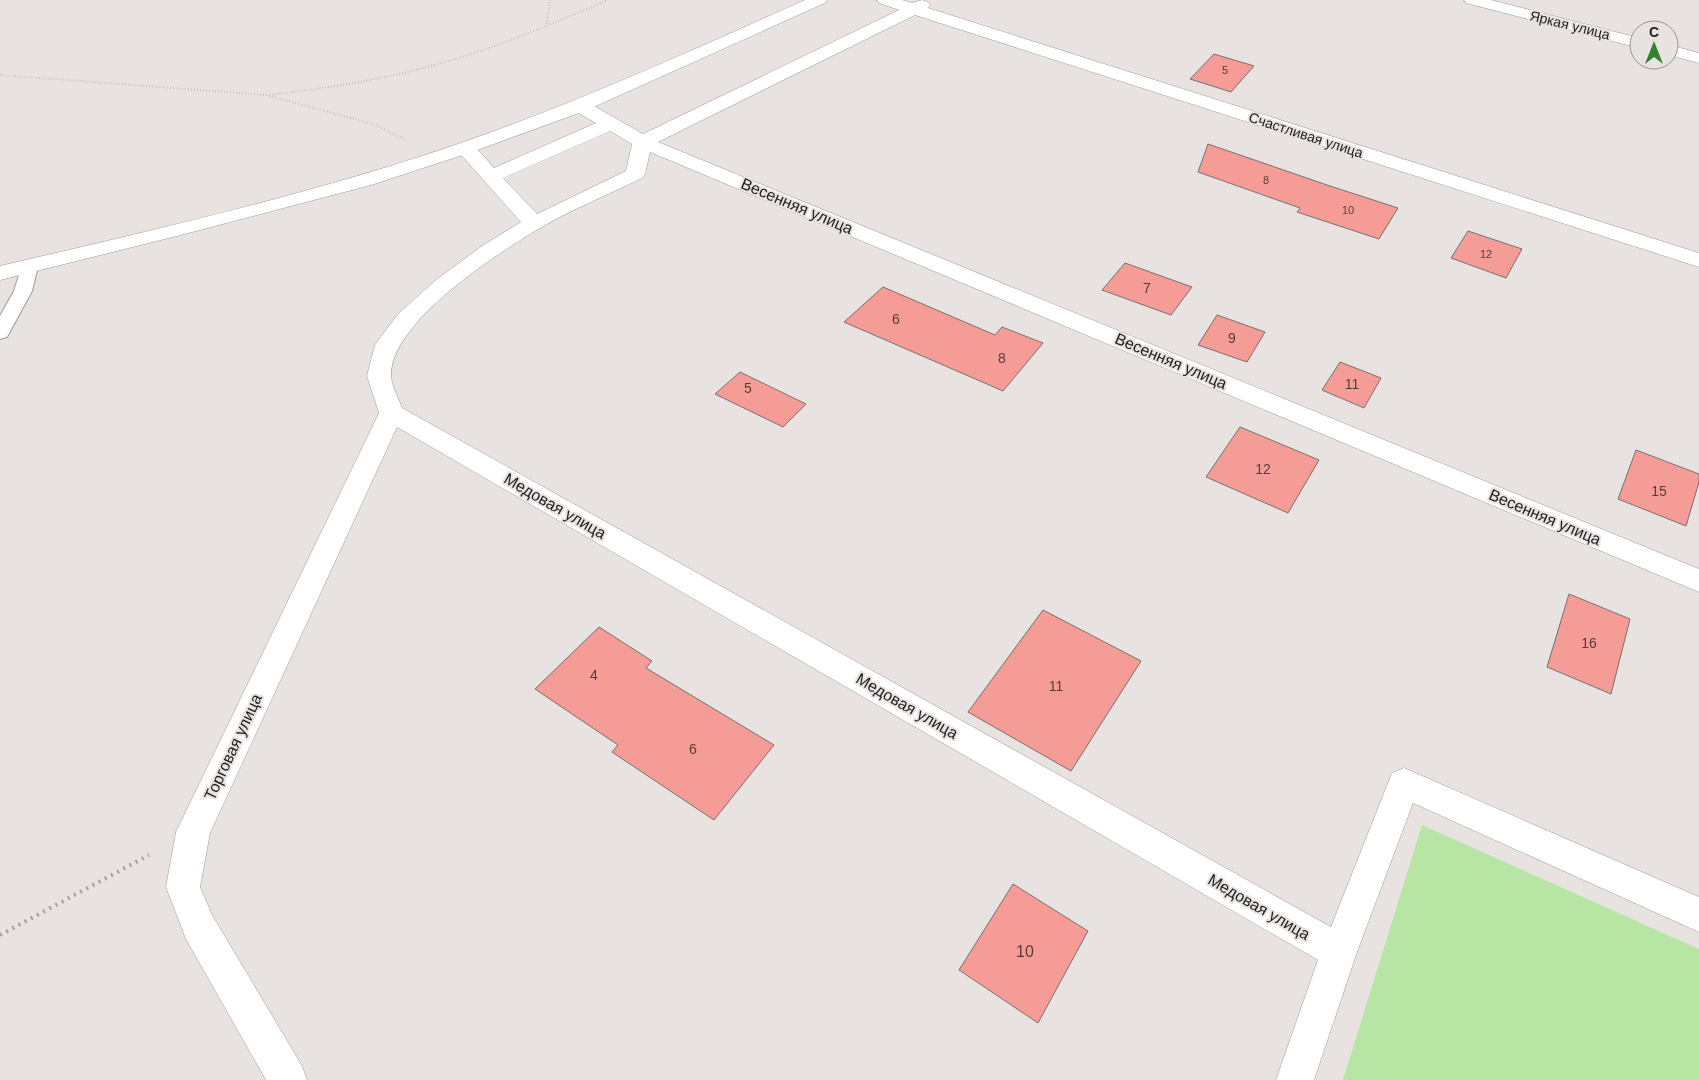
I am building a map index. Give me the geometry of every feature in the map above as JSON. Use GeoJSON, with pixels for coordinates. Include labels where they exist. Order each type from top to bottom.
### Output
{"type":"FeatureCollection","features":[{"type":"Feature","properties":{"kind":"street"},"geometry":{"type":"LineString","coordinates":[[0,272],[166,234],[364,181],[465,148],[580,106],[819,0]]}},
{"type":"Feature","properties":{"kind":"street","name":"Счастливая улица"},"geometry":{"type":"LineString","coordinates":[[885,0],[1699,260]]}},
{"type":"Feature","properties":{"kind":"street"},"geometry":{"type":"LineString","coordinates":[[391,413],[379,376],[387,345],[401,325],[444,286],[490,251],[534,223],[635,174],[642,142],[932,0]]}},
{"type":"Feature","properties":{"kind":"street","name":"Яркая улица"},"geometry":{"type":"LineString","coordinates":[[1472,0],[1629,40]]}},
{"type":"Feature","properties":{"kind":"street"},"geometry":{"type":"LineString","coordinates":[[1679,53],[1699,58]]}},
{"type":"Feature","properties":{"kind":"street","name":"Весенняя улица"},"geometry":{"type":"LineString","coordinates":[[580,106],[642,142],[1699,581]]}},
{"type":"Feature","properties":{"kind":"street"},"geometry":{"type":"LineString","coordinates":[[491,176],[611,124]]}},
{"type":"Feature","properties":{"kind":"street"},"geometry":{"type":"LineString","coordinates":[[465,148],[534,223]]}},
{"type":"Feature","properties":{"kind":"street","name":"Торговая улица"},"geometry":{"type":"LineString","coordinates":[[288,1080],[199,927],[183,887],[193,832],[391,413]]}},
{"type":"Feature","properties":{"kind":"street","name":"Медовая улица"},"geometry":{"type":"LineString","coordinates":[[391,413],[1339,952]]}},
{"type":"Feature","properties":{"kind":"street"},"geometry":{"type":"LineString","coordinates":[[1295,1080],[1339,952],[1404,784],[1699,915]]}},
{"type":"Feature","properties":{"kind":"lane"},"geometry":{"type":"LineString","coordinates":[[0,333],[23,291],[29,266]]}},
{"type":"Feature","properties":{"kind":"path"},"geometry":{"type":"LineString","coordinates":[[547,25],[550,0]]}},
{"type":"Feature","properties":{"kind":"path"},"geometry":{"type":"LineString","coordinates":[[266,95],[338,86],[420,69],[547,25],[608,0]]}},
{"type":"Feature","properties":{"kind":"path"},"geometry":{"type":"LineString","coordinates":[[0,75],[266,95],[373,124],[438,156]]}},
{"type":"Feature","properties":{"kind":"path"},"geometry":{"type":"LineString","coordinates":[[0,935],[193,832]]}},
{"type":"Feature","properties":{"kind":"green space"},"geometry":{"type":"Polygon","coordinates":[[[1422,825],[1699,949],[1699,1080],[1343,1080],[1422,825]]]}},
{"type":"Feature","properties":{"kind":"building"},"geometry":{"type":"Polygon","coordinates":[[[1214,54],[1254,66],[1231,92],[1190,79],[1214,54]]]}},
{"type":"Feature","properties":{"kind":"building"},"geometry":{"type":"Polygon","coordinates":[[[1208,144],[1398,208],[1379,239],[1297,212],[1300,208],[1198,172],[1208,144]]]}},
{"type":"Feature","properties":{"kind":"building"},"geometry":{"type":"Polygon","coordinates":[[[1468,231],[1522,249],[1506,278],[1451,258],[1468,231]]]}},
{"type":"Feature","properties":{"kind":"building"},"geometry":{"type":"Polygon","coordinates":[[[1125,263],[1192,287],[1171,315],[1102,290],[1125,263]]]}},
{"type":"Feature","properties":{"kind":"building"},"geometry":{"type":"Polygon","coordinates":[[[883,287],[995,335],[1002,327],[1043,343],[1003,391],[844,322],[883,287]]]}},
{"type":"Feature","properties":{"kind":"building"},"geometry":{"type":"Polygon","coordinates":[[[1217,315],[1265,332],[1247,362],[1198,345],[1217,315]]]}},
{"type":"Feature","properties":{"kind":"building"},"geometry":{"type":"Polygon","coordinates":[[[1340,362],[1381,378],[1364,408],[1322,390],[1340,362]]]}},
{"type":"Feature","properties":{"kind":"building"},"geometry":{"type":"Polygon","coordinates":[[[740,372],[806,404],[783,427],[715,394],[740,372]]]}},
{"type":"Feature","properties":{"kind":"building"},"geometry":{"type":"Polygon","coordinates":[[[1240,427],[1319,460],[1288,513],[1206,477],[1240,427]]]}},
{"type":"Feature","properties":{"kind":"building"},"geometry":{"type":"Polygon","coordinates":[[[1636,450],[1699,474],[1699,482],[1686,526],[1618,499],[1636,450]]]}},
{"type":"Feature","properties":{"kind":"building"},"geometry":{"type":"Polygon","coordinates":[[[1569,594],[1630,619],[1611,694],[1547,667],[1569,594]]]}},
{"type":"Feature","properties":{"kind":"building"},"geometry":{"type":"Polygon","coordinates":[[[1043,610],[1141,661],[1071,771],[968,712],[1043,610]]]}},
{"type":"Feature","properties":{"kind":"building"},"geometry":{"type":"Polygon","coordinates":[[[599,627],[652,661],[646,668],[774,745],[714,820],[612,752],[618,745],[535,689],[599,627]]]}},
{"type":"Feature","properties":{"kind":"building"},"geometry":{"type":"Polygon","coordinates":[[[1013,884],[1088,931],[1038,1023],[959,970],[1013,884]]]}}]}
